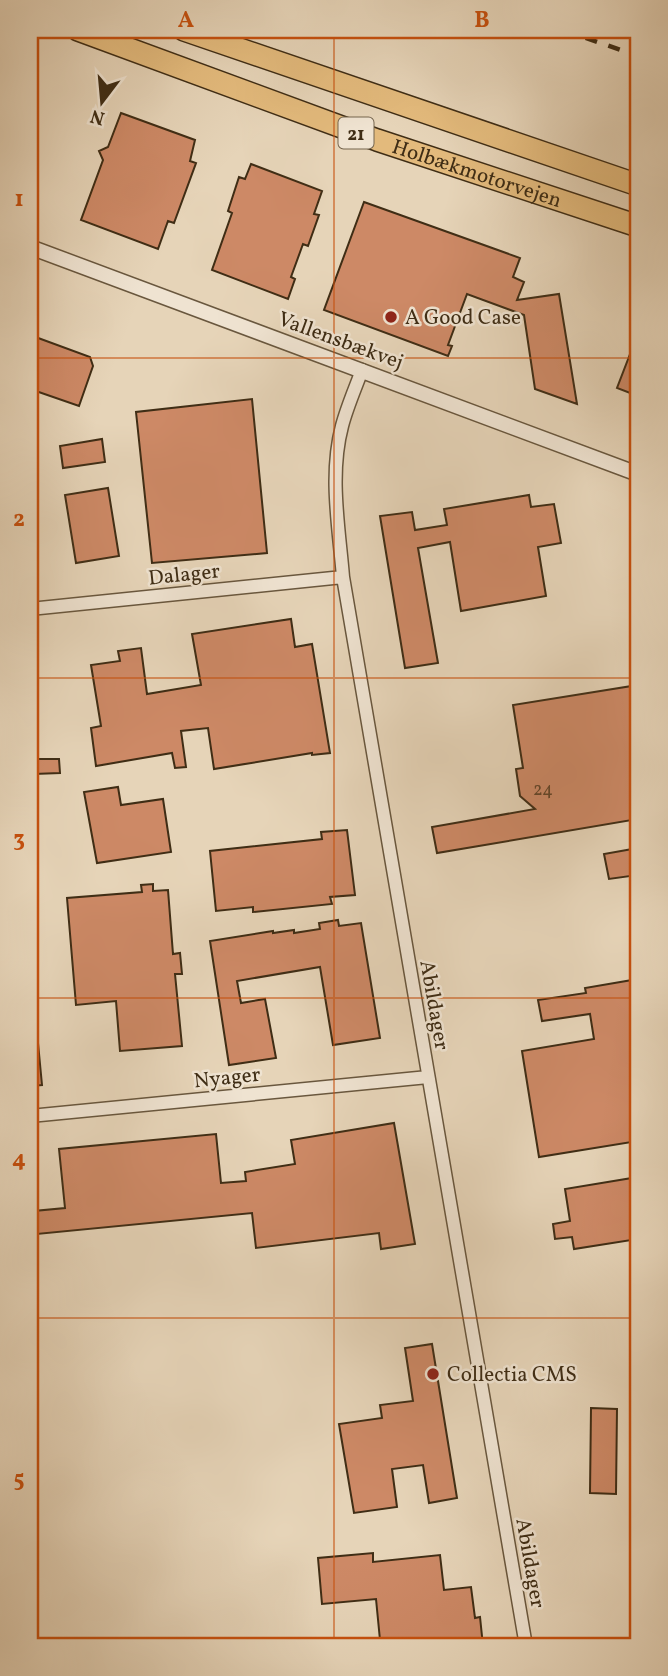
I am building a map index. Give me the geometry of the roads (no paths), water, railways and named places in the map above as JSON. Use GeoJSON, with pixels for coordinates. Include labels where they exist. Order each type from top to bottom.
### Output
{"type":"FeatureCollection","features":[{"type":"Feature","properties":{"kind":"highway","name":"Holbækmotorvejen"},"geometry":{"type":"LineString","coordinates":[[78,30],[377,140],[638,226]]}},
{"type":"Feature","properties":{"kind":"highway","name":"Holbækmotorvejen"},"geometry":{"type":"LineString","coordinates":[[184,30],[634,184]]}},
{"type":"Feature","properties":{"kind":"street","name":"Vallensbækvej"},"geometry":{"type":"LineString","coordinates":[[30,247],[638,474]]}},
{"type":"Feature","properties":{"kind":"street","name":"Abildager"},"geometry":{"type":"LineString","coordinates":[[362,370],[342,428],[337,460],[336,491],[343,577],[526,1646]]}},
{"type":"Feature","properties":{"kind":"street","name":"Dalager"},"geometry":{"type":"LineString","coordinates":[[30,609],[343,577]]}},
{"type":"Feature","properties":{"kind":"street","name":"Nyager"},"geometry":{"type":"LineString","coordinates":[[30,1116],[428,1077]]}},
{"type":"Feature","properties":{"kind":"railway"},"geometry":{"type":"LineString","coordinates":[[563,30],[638,56]]}},
{"type":"Feature","properties":{"kind":"place","name":"A Good Case"},"geometry":{"type":"Point","coordinates":[391,317]}},
{"type":"Feature","properties":{"kind":"place","name":"Collectia CMS"},"geometry":{"type":"Point","coordinates":[433,1374]}}]}
